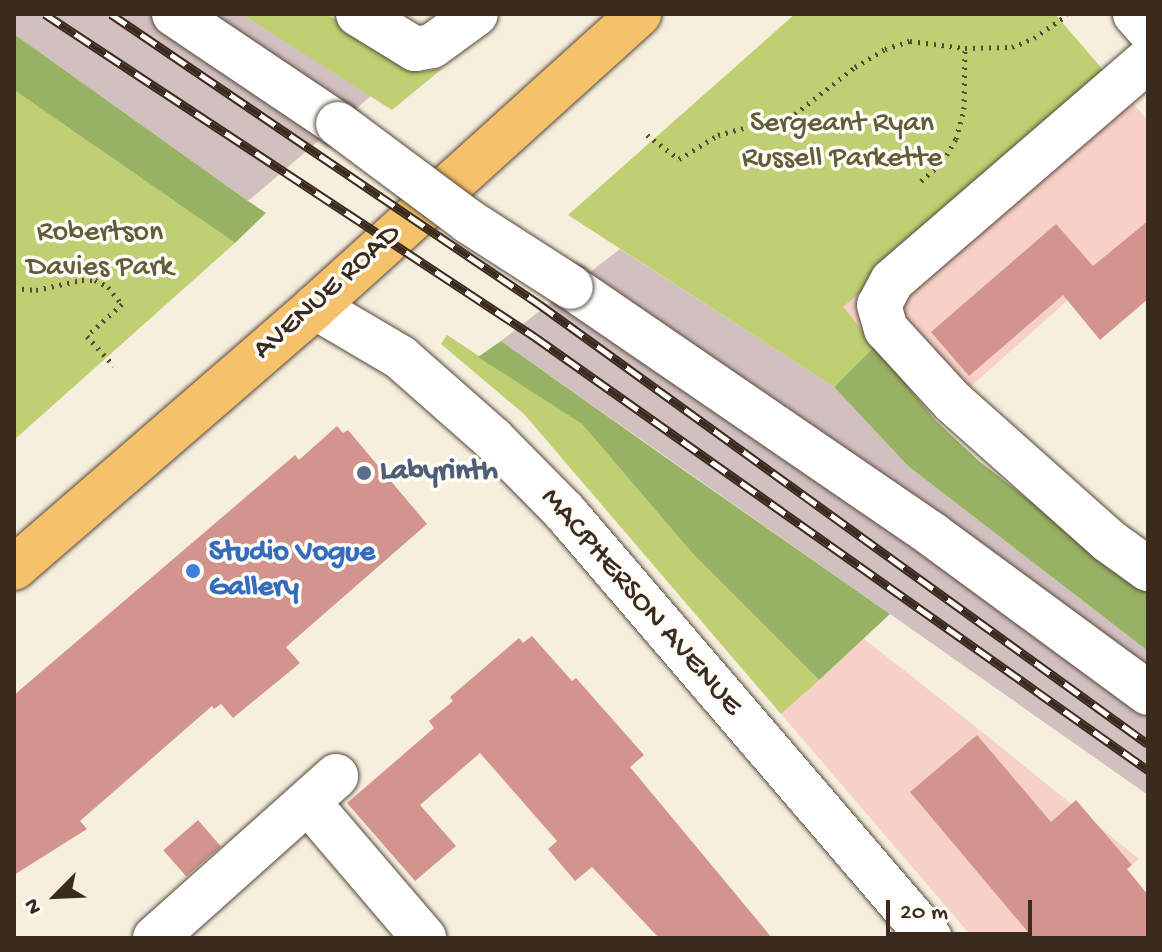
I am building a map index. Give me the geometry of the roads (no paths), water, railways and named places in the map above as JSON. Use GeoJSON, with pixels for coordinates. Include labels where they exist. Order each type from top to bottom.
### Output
{"type":"FeatureCollection","features":[{"type":"Feature","properties":{"kind":"main road","name":"AVENUE ROAD"},"geometry":{"type":"LineString","coordinates":[[14,568],[315,307],[639,14]]}},
{"type":"Feature","properties":{"kind":"street"},"geometry":{"type":"LineString","coordinates":[[174,14],[338,124],[468,221],[571,287],[933,535],[1148,693]]}},
{"type":"Feature","properties":{"kind":"street"},"geometry":{"type":"LineString","coordinates":[[358,14],[415,49],[432,46],[476,14]]}},
{"type":"Feature","properties":{"kind":"street"},"geometry":{"type":"LineString","coordinates":[[1135,14],[1148,29]]}},
{"type":"Feature","properties":{"kind":"street"},"geometry":{"type":"LineString","coordinates":[[1148,60],[892,281],[879,305],[886,329],[953,402],[1109,541],[1148,569]]}},
{"type":"Feature","properties":{"kind":"street","name":"MACPHERSON AVENUE"},"geometry":{"type":"LineString","coordinates":[[315,307],[400,357],[493,439],[564,511],[930,938]]}},
{"type":"Feature","properties":{"kind":"street"},"geometry":{"type":"LineString","coordinates":[[155,938],[322,789],[424,938]]}},
{"type":"Feature","properties":{"kind":"railway"},"geometry":{"type":"LineString","coordinates":[[45,14],[535,337],[1148,770]]}},
{"type":"Feature","properties":{"kind":"railway"},"geometry":{"type":"LineString","coordinates":[[111,14],[539,304],[1148,744]]}},
{"type":"Feature","properties":{"kind":"place","name":"Labyrinth"},"geometry":{"type":"Point","coordinates":[364,473]}},
{"type":"Feature","properties":{"kind":"place","name":"Studio Vogue Gallery"},"geometry":{"type":"Point","coordinates":[193,571]}},
{"type":"Feature","properties":{"kind":"park label","name":"Sergeant Ryan Russell Parkette"},"geometry":{"type":"Point","coordinates":[842,142]}},
{"type":"Feature","properties":{"kind":"park label","name":"Robertson Davies Park"},"geometry":{"type":"Point","coordinates":[100,251]}}]}
